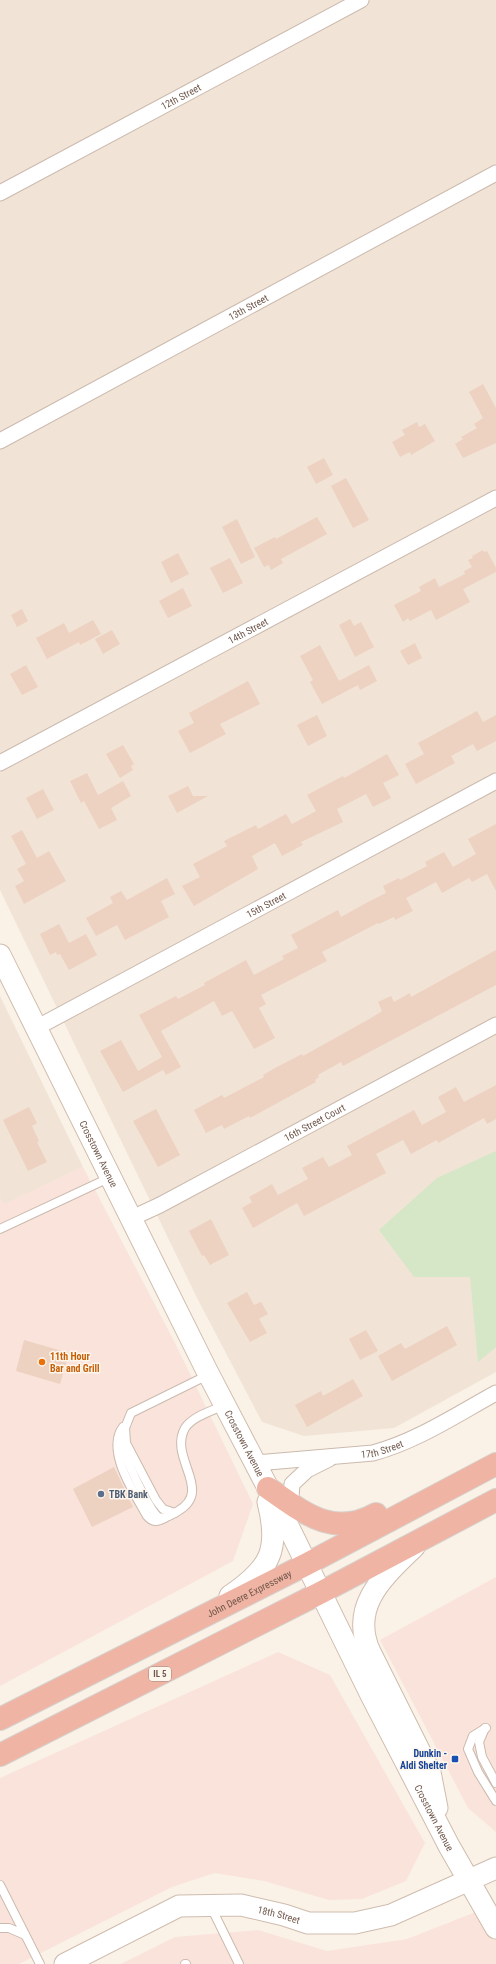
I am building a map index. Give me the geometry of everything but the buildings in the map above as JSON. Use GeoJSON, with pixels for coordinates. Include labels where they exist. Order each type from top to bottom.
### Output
{"type":"FeatureCollection","features":[{"type":"Feature","properties":{"kind":"highway"},"geometry":{"type":"LineString","coordinates":[[262,1474],[290,1503],[320,1519],[343,1525],[354,1524],[366,1520],[479,1458],[496,1452]]}},
{"type":"Feature","properties":{"kind":"highway","name":"John Deere Expressway"},"geometry":{"type":"LineString","coordinates":[[0,1719],[307,1564],[496,1464]]}},
{"type":"Feature","properties":{"kind":"highway","name":"IL 5"},"geometry":{"type":"LineString","coordinates":[[0,1755],[320,1593],[496,1500]]}},
{"type":"Feature","properties":{"kind":"street","name":"12th Street"},"geometry":{"type":"LineString","coordinates":[[0,193],[361,0]]}},
{"type":"Feature","properties":{"kind":"street","name":"13th Street"},"geometry":{"type":"LineString","coordinates":[[0,442],[496,173]]}},
{"type":"Feature","properties":{"kind":"street","name":"14th Street"},"geometry":{"type":"LineString","coordinates":[[0,763],[78,723],[496,498]]}},
{"type":"Feature","properties":{"kind":"street","name":"15th Street"},"geometry":{"type":"LineString","coordinates":[[36,1028],[496,781]]}},
{"type":"Feature","properties":{"kind":"street","name":"Crosstown Avenue"},"geometry":{"type":"LineString","coordinates":[[2,964],[112,1176],[209,1374],[262,1474],[371,1695],[469,1881],[496,1928]]}},
{"type":"Feature","properties":{"kind":"street","name":"16th Street Court"},"geometry":{"type":"LineString","coordinates":[[132,1218],[160,1205],[496,1025]]}},
{"type":"Feature","properties":{"kind":"street","name":"17th Street"},"geometry":{"type":"LineString","coordinates":[[262,1474],[335,1456],[373,1452],[389,1448],[433,1428],[496,1393]]}},
{"type":"Feature","properties":{"kind":"street"},"geometry":{"type":"LineString","coordinates":[[289,1528],[292,1484],[299,1476],[316,1464],[335,1456]]}},
{"type":"Feature","properties":{"kind":"street"},"geometry":{"type":"LineString","coordinates":[[193,1622],[242,1588],[265,1565],[274,1541],[273,1523],[262,1474]]}},
{"type":"Feature","properties":{"kind":"street"},"geometry":{"type":"LineString","coordinates":[[424,1537],[388,1571],[372,1593],[364,1620],[364,1636],[370,1652],[430,1772],[442,1830]]}},
{"type":"Feature","properties":{"kind":"street","name":"18th Street"},"geometry":{"type":"LineString","coordinates":[[65,1964],[179,1906],[241,1905],[284,1915],[308,1923],[355,1923],[391,1915],[496,1868]]}},
{"type":"Feature","properties":{"kind":"lane"},"geometry":{"type":"LineString","coordinates":[[2,1226],[112,1176]]}},
{"type":"Feature","properties":{"kind":"lane"},"geometry":{"type":"LineString","coordinates":[[209,1374],[131,1413],[121,1431],[117,1448],[121,1466],[151,1521],[155,1522],[171,1515],[184,1508],[190,1501],[193,1490],[183,1458],[181,1438],[185,1428],[197,1418],[225,1405]]}},
{"type":"Feature","properties":{"kind":"lane"},"geometry":{"type":"LineString","coordinates":[[127,1422],[124,1437],[126,1443],[156,1500],[171,1515]]}},
{"type":"Feature","properties":{"kind":"lane"},"geometry":{"type":"LineString","coordinates":[[496,1783],[482,1757],[479,1742],[486,1728],[473,1736],[468,1750],[478,1772],[496,1801]]}},
{"type":"Feature","properties":{"kind":"lane"},"geometry":{"type":"LineString","coordinates":[[0,1885],[40,1964]]}},
{"type":"Feature","properties":{"kind":"lane"},"geometry":{"type":"LineString","coordinates":[[0,1894],[9,1902]]}},
{"type":"Feature","properties":{"kind":"lane"},"geometry":{"type":"LineString","coordinates":[[210,1905],[239,1964]]}},
{"type":"Feature","properties":{"kind":"lane"},"geometry":{"type":"LineString","coordinates":[[0,1928],[18,1931],[26,1936]]}},
{"type":"Feature","properties":{"kind":"shaded area"},"geometry":{"type":"Polygon","coordinates":[[[0,0],[496,0],[496,1372],[394,1428],[304,1436],[262,1422],[197,1298],[0,890],[0,0]]]}},
{"type":"Feature","properties":{"kind":"shaded area"},"geometry":{"type":"Polygon","coordinates":[[[0,996],[83,1167],[4,1205],[0,1198],[0,996]]]}},
{"type":"Feature","properties":{"kind":"shaded area"},"geometry":{"type":"Polygon","coordinates":[[[83,1167],[175,1343],[253,1504],[233,1561],[0,1686],[0,1198],[4,1204],[83,1167]]]}},
{"type":"Feature","properties":{"kind":"shaded area"},"geometry":{"type":"Polygon","coordinates":[[[496,1577],[496,1832],[468,1808],[380,1640],[496,1577]]]}},
{"type":"Feature","properties":{"kind":"shaded area"},"geometry":{"type":"Polygon","coordinates":[[[278,1652],[330,1675],[425,1843],[406,1881],[362,1899],[329,1900],[264,1881],[215,1873],[172,1887],[19,1964],[0,1964],[0,1778],[278,1652]]]}},
{"type":"Feature","properties":{"kind":"shaded area"},"geometry":{"type":"Polygon","coordinates":[[[496,1904],[496,1964],[121,1964],[175,1937],[258,1930],[327,1951],[407,1939],[496,1904]]]}},
{"type":"Feature","properties":{"kind":"green space"},"geometry":{"type":"Polygon","coordinates":[[[496,1151],[496,1347],[478,1362],[470,1277],[414,1277],[379,1230],[437,1178],[496,1151]]]}},
{"type":"Feature","properties":{"kind":"place","name":"11th Hour Bar and Grill"},"geometry":{"type":"Point","coordinates":[42,1362]}},
{"type":"Feature","properties":{"kind":"place","name":"TBK Bank"},"geometry":{"type":"Point","coordinates":[101,1494]}},
{"type":"Feature","properties":{"kind":"place","name":"Dunkin - Aldi Shelter"},"geometry":{"type":"Point","coordinates":[455,1759]}}]}
